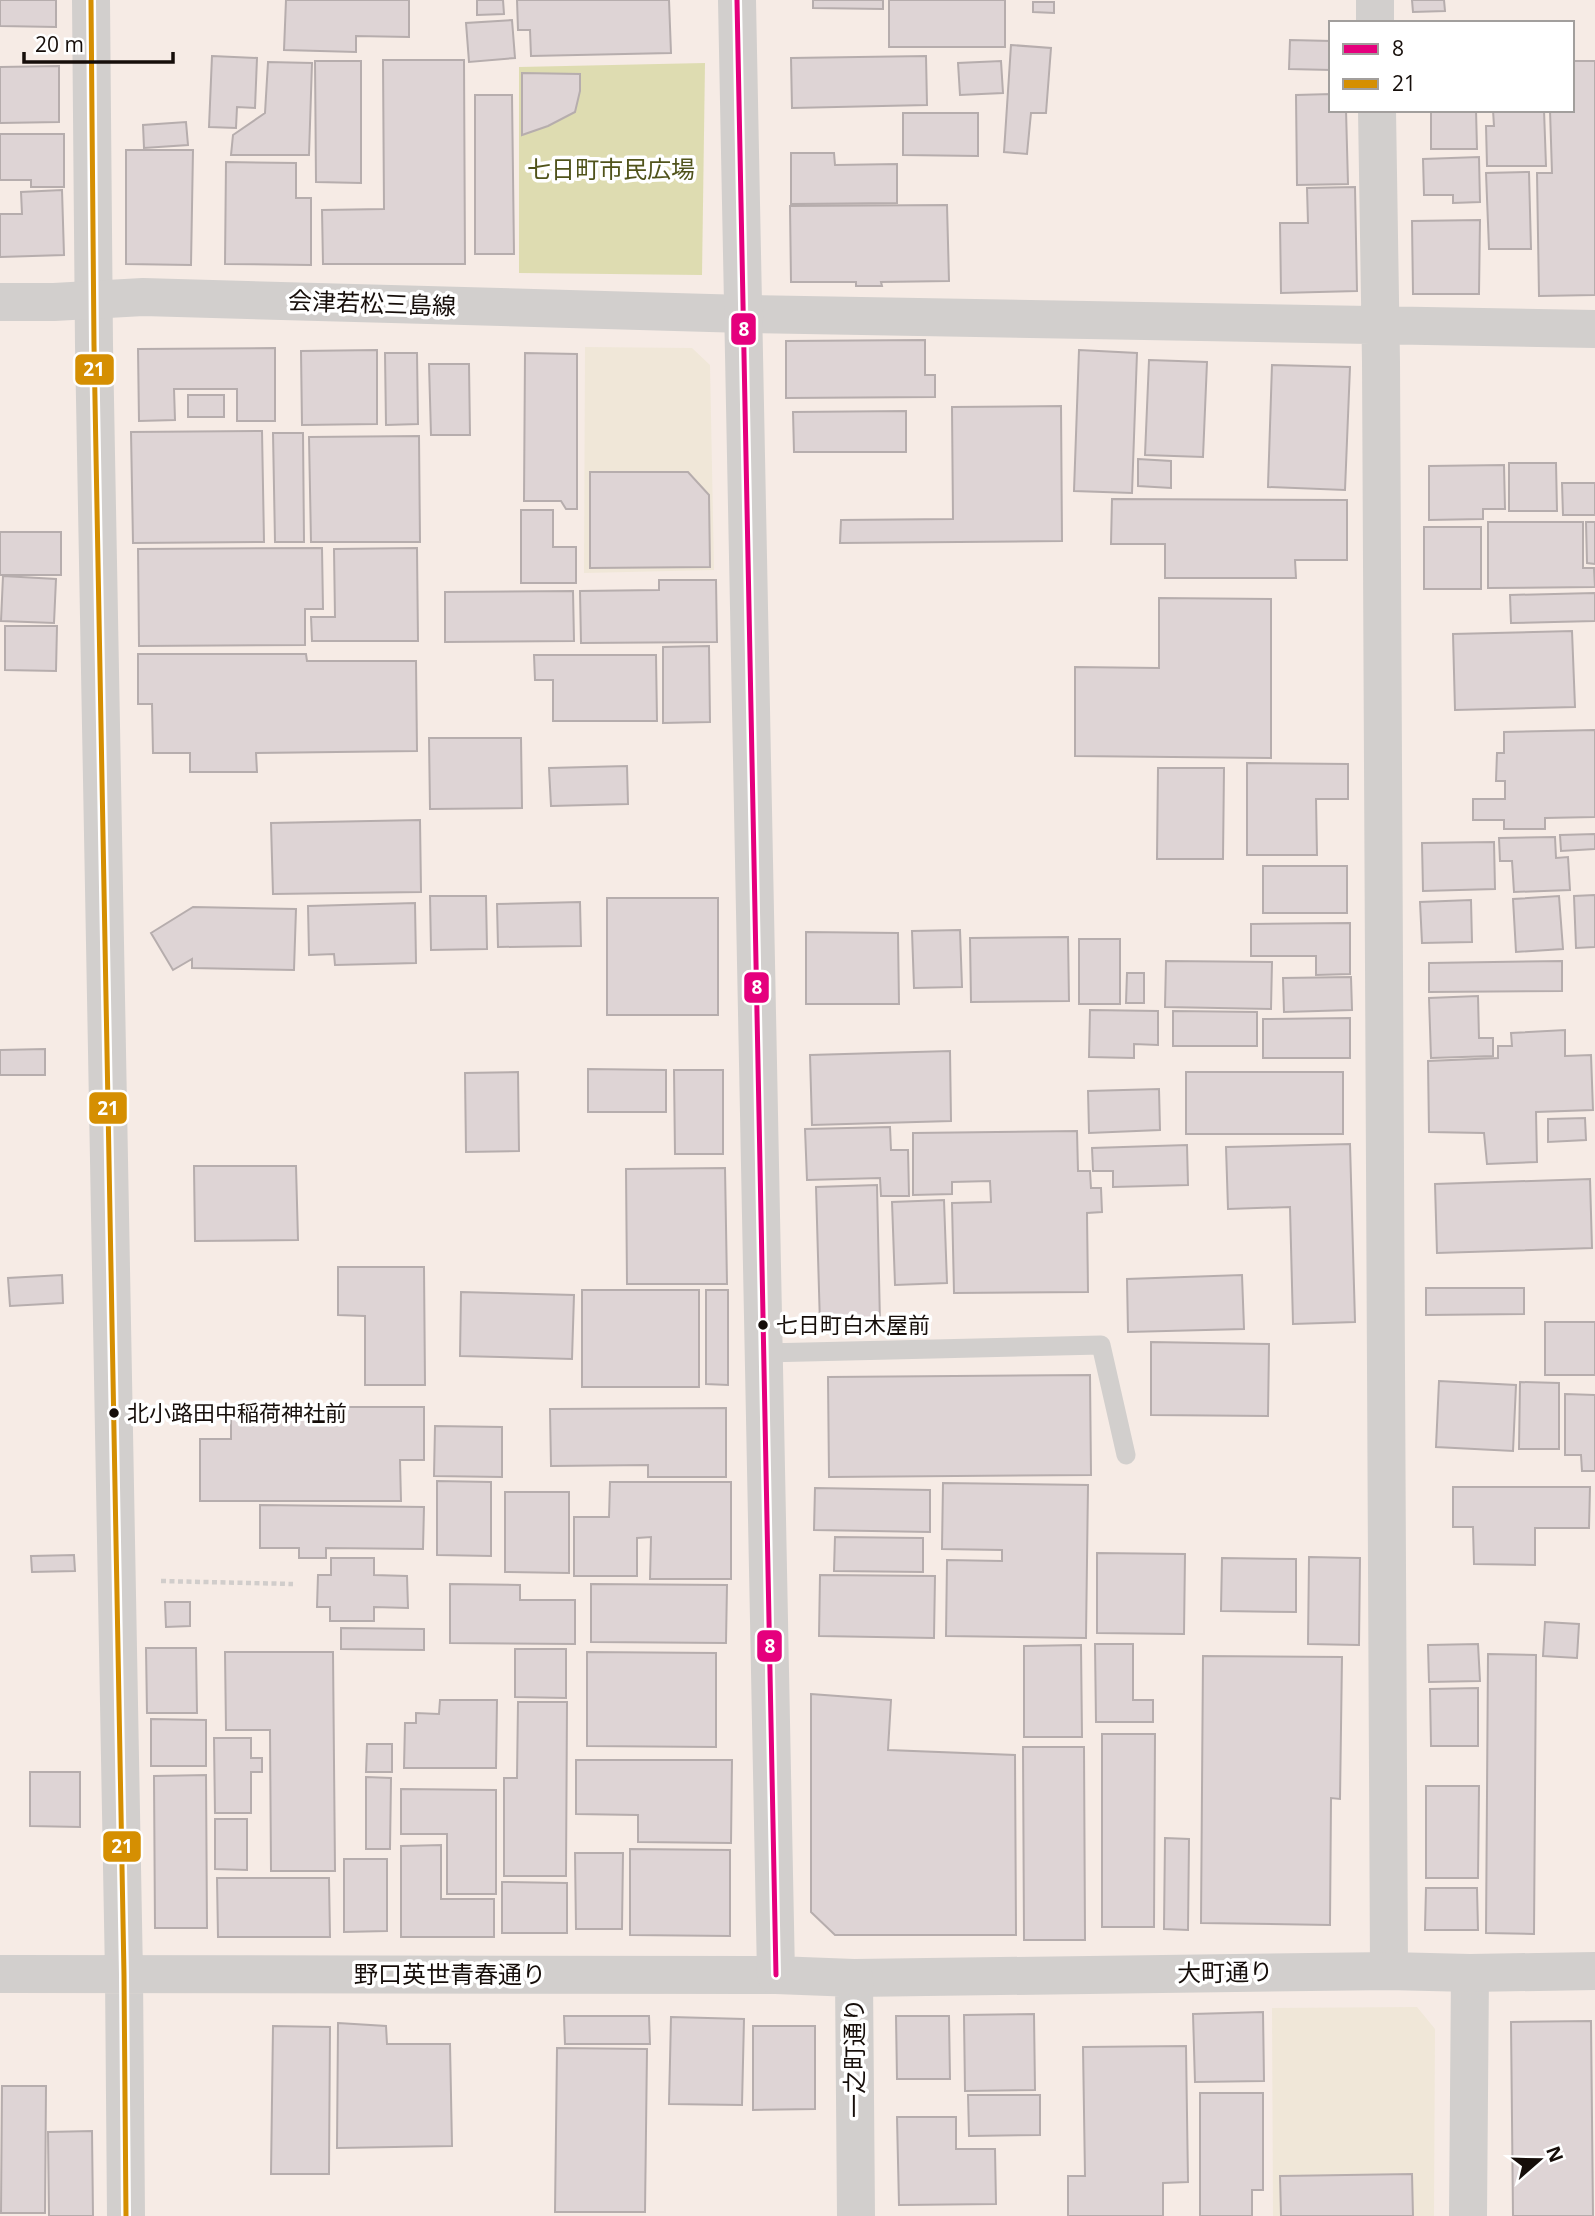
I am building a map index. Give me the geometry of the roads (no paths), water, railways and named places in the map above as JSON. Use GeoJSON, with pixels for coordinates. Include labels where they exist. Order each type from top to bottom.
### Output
{"type":"FeatureCollection","features":[{"type":"Feature","properties":{"kind":"main road"},"geometry":{"type":"LineString","coordinates":[[91,0],[126,2216]]}},
{"type":"Feature","properties":{"kind":"main road"},"geometry":{"type":"LineString","coordinates":[[737,0],[776,1975]]}},
{"type":"Feature","properties":{"kind":"main road"},"geometry":{"type":"LineString","coordinates":[[1375,0],[1375,21]]}},
{"type":"Feature","properties":{"kind":"main road"},"geometry":{"type":"LineString","coordinates":[[1377,112],[1381,325],[1389,1971]]}},
{"type":"Feature","properties":{"kind":"main road","name":"会津若松三島線"},"geometry":{"type":"LineString","coordinates":[[0,302],[94,301],[143,297],[745,314],[1595,329]]}},
{"type":"Feature","properties":{"kind":"main road","name":"大町通り"},"geometry":{"type":"LineString","coordinates":[[854,1978],[1595,1971]]}},
{"type":"Feature","properties":{"kind":"main road"},"geometry":{"type":"LineString","coordinates":[[1468,2216],[1470,1973]]}},
{"type":"Feature","properties":{"kind":"main road","name":"野口英世青春通り"},"geometry":{"type":"LineString","coordinates":[[0,1974],[776,1975]]}},
{"type":"Feature","properties":{"kind":"main road","name":"一之町通り"},"geometry":{"type":"LineString","coordinates":[[776,1975],[854,1978],[856,2216]]}},
{"type":"Feature","properties":{"kind":"lane"},"geometry":{"type":"LineString","coordinates":[[764,1353],[1101,1345],[1126,1455]]}},
{"type":"Feature","properties":{"kind":"place","name":"七日町白木屋前"},"geometry":{"type":"Point","coordinates":[763,1325]}},
{"type":"Feature","properties":{"kind":"place","name":"北小路田中稲荷神社前"},"geometry":{"type":"Point","coordinates":[114,1413]}},
{"type":"Feature","properties":{"kind":"park label","name":"七日町市民広場"},"geometry":{"type":"Point","coordinates":[611,170]}}]}
